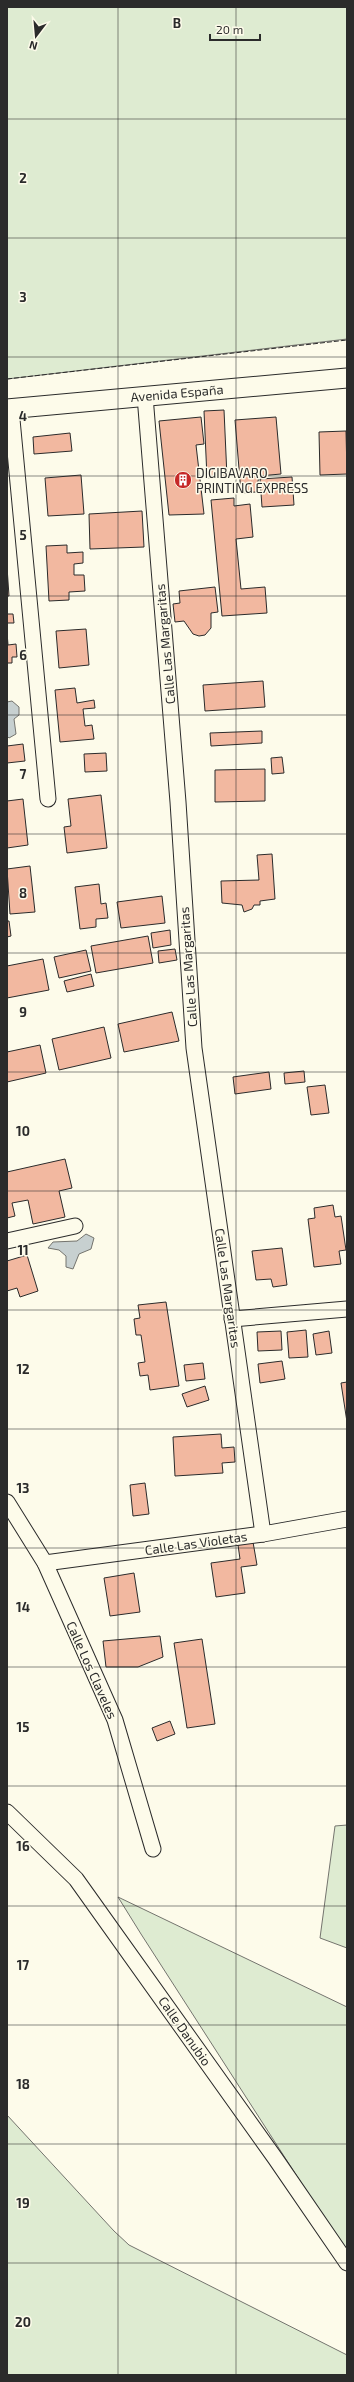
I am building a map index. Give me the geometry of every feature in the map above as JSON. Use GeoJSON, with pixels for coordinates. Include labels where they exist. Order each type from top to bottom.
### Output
{"type":"FeatureCollection","features":[{"type":"Feature","properties":{"kind":"street","name":"Avenida España"},"geometry":{"type":"LineString","coordinates":[[9,409],[347,378]]}},
{"type":"Feature","properties":{"kind":"street","name":"Calle Las Margaritas"},"geometry":{"type":"LineString","coordinates":[[145,396],[178,802],[194,1048],[263,1534]]}},
{"type":"Feature","properties":{"kind":"street"},"geometry":{"type":"LineString","coordinates":[[9,409],[48,799]]}},
{"type":"Feature","properties":{"kind":"street"},"geometry":{"type":"LineString","coordinates":[[7,1240],[75,1226]]}},
{"type":"Feature","properties":{"kind":"street"},"geometry":{"type":"LineString","coordinates":[[232,1319],[347,1309]]}},
{"type":"Feature","properties":{"kind":"street","name":"Calle Los Claveles"},"geometry":{"type":"LineString","coordinates":[[7,1502],[44,1563],[115,1720],[153,1849]]}},
{"type":"Feature","properties":{"kind":"street","name":"Calle Las Violetas"},"geometry":{"type":"LineString","coordinates":[[44,1563],[263,1534],[347,1519]]}},
{"type":"Feature","properties":{"kind":"street","name":"Calle Danubio"},"geometry":{"type":"LineString","coordinates":[[7,1812],[76,1879],[347,2263]]}},
{"type":"Feature","properties":{"kind":"green space"},"geometry":{"type":"Polygon","coordinates":[[[7,7],[347,7],[347,339],[7,379],[7,7]]]}},
{"type":"Feature","properties":{"kind":"green space"},"geometry":{"type":"Polygon","coordinates":[[[347,1825],[347,1948],[320,1938],[335,1826],[347,1825]]]}},
{"type":"Feature","properties":{"kind":"green space"},"geometry":{"type":"Polygon","coordinates":[[[118,1897],[347,2007],[347,2254],[141,1934],[118,1897]]]}},
{"type":"Feature","properties":{"kind":"green space"},"geometry":{"type":"Polygon","coordinates":[[[7,2115],[114,2231],[129,2245],[347,2355],[347,2375],[7,2375],[7,2115]]]}},
{"type":"Feature","properties":{"kind":"shaded area"},"geometry":{"type":"Polygon","coordinates":[[[12,701],[19,707],[19,715],[14,719],[16,734],[9,738],[7,736],[7,702],[12,701]]]}},
{"type":"Feature","properties":{"kind":"shaded area"},"geometry":{"type":"Polygon","coordinates":[[[86,1234],[94,1238],[91,1249],[79,1254],[73,1269],[66,1267],[66,1256],[59,1250],[48,1248],[53,1242],[77,1241],[86,1234]]]}},
{"type":"Feature","properties":{"kind":"building"},"geometry":{"type":"Polygon","coordinates":[[[224,410],[227,477],[207,478],[204,411],[224,410]]]}},
{"type":"Feature","properties":{"kind":"building","name":"DIGIBAVARO PRINTING EXPRESS"},"geometry":{"type":"Polygon","coordinates":[[[201,417],[204,444],[196,445],[204,514],[169,515],[159,421],[201,417]]]}},
{"type":"Feature","properties":{"kind":"building"},"geometry":{"type":"Polygon","coordinates":[[[276,417],[281,474],[259,476],[256,492],[241,493],[235,420],[276,417]]]}},
{"type":"Feature","properties":{"kind":"building"},"geometry":{"type":"Polygon","coordinates":[[[346,431],[347,474],[320,475],[319,432],[346,431]]]}},
{"type":"Feature","properties":{"kind":"building"},"geometry":{"type":"Polygon","coordinates":[[[70,433],[72,451],[34,454],[33,437],[70,433]]]}},
{"type":"Feature","properties":{"kind":"building"},"geometry":{"type":"Polygon","coordinates":[[[81,475],[84,514],[48,516],[45,478],[81,475]]]}},
{"type":"Feature","properties":{"kind":"building"},"geometry":{"type":"Polygon","coordinates":[[[292,477],[294,505],[262,507],[260,479],[292,477]]]}},
{"type":"Feature","properties":{"kind":"building"},"geometry":{"type":"Polygon","coordinates":[[[234,498],[234,506],[250,504],[253,537],[236,539],[241,589],[265,587],[267,613],[222,616],[211,500],[234,498]]]}},
{"type":"Feature","properties":{"kind":"building"},"geometry":{"type":"Polygon","coordinates":[[[142,511],[144,547],[90,549],[89,514],[142,511]]]}},
{"type":"Feature","properties":{"kind":"building"},"geometry":{"type":"Polygon","coordinates":[[[67,545],[67,553],[83,552],[83,563],[74,564],[74,575],[84,575],[85,591],[69,592],[69,600],[49,601],[46,546],[67,545]]]}},
{"type":"Feature","properties":{"kind":"building"},"geometry":{"type":"Polygon","coordinates":[[[7,567],[9,596],[7,596],[7,567]]]}},
{"type":"Feature","properties":{"kind":"building"},"geometry":{"type":"Polygon","coordinates":[[[215,587],[218,612],[211,613],[211,628],[205,635],[199,636],[193,634],[184,621],[175,622],[173,604],[180,603],[179,591],[215,587]]]}},
{"type":"Feature","properties":{"kind":"building"},"geometry":{"type":"Polygon","coordinates":[[[7,614],[13,614],[14,623],[7,623],[7,614]]]}},
{"type":"Feature","properties":{"kind":"building"},"geometry":{"type":"Polygon","coordinates":[[[86,629],[89,665],[59,668],[56,631],[86,629]]]}},
{"type":"Feature","properties":{"kind":"building"},"geometry":{"type":"Polygon","coordinates":[[[7,632],[8,645],[16,644],[17,657],[12,657],[12,663],[7,663],[7,632]]]}},
{"type":"Feature","properties":{"kind":"building"},"geometry":{"type":"Polygon","coordinates":[[[263,681],[265,707],[205,711],[203,685],[263,681]]]}},
{"type":"Feature","properties":{"kind":"building"},"geometry":{"type":"Polygon","coordinates":[[[75,688],[77,703],[94,700],[95,708],[83,709],[85,726],[92,725],[94,739],[60,742],[55,690],[75,688]]]}},
{"type":"Feature","properties":{"kind":"building"},"geometry":{"type":"Polygon","coordinates":[[[262,731],[262,743],[211,746],[210,733],[262,731]]]}},
{"type":"Feature","properties":{"kind":"building"},"geometry":{"type":"Polygon","coordinates":[[[23,744],[25,761],[7,763],[7,746],[23,744]]]}},
{"type":"Feature","properties":{"kind":"building"},"geometry":{"type":"Polygon","coordinates":[[[106,753],[107,771],[85,772],[84,754],[106,753]]]}},
{"type":"Feature","properties":{"kind":"building"},"geometry":{"type":"Polygon","coordinates":[[[282,757],[284,773],[272,774],[271,758],[282,757]]]}},
{"type":"Feature","properties":{"kind":"building"},"geometry":{"type":"Polygon","coordinates":[[[265,769],[265,801],[215,802],[215,770],[265,769]]]}},
{"type":"Feature","properties":{"kind":"building"},"geometry":{"type":"Polygon","coordinates":[[[101,795],[107,848],[67,853],[64,827],[71,826],[68,799],[101,795]]]}},
{"type":"Feature","properties":{"kind":"building"},"geometry":{"type":"Polygon","coordinates":[[[23,799],[28,845],[7,848],[7,801],[23,799]]]}},
{"type":"Feature","properties":{"kind":"building"},"geometry":{"type":"Polygon","coordinates":[[[272,854],[275,899],[260,901],[260,905],[254,905],[252,909],[244,912],[242,905],[222,903],[221,881],[259,880],[257,855],[272,854]]]}},
{"type":"Feature","properties":{"kind":"building"},"geometry":{"type":"Polygon","coordinates":[[[30,866],[35,912],[10,914],[7,869],[30,866]]]}},
{"type":"Feature","properties":{"kind":"building"},"geometry":{"type":"Polygon","coordinates":[[[99,884],[101,904],[106,903],[108,918],[96,919],[96,927],[80,929],[75,887],[99,884]]]}},
{"type":"Feature","properties":{"kind":"building"},"geometry":{"type":"Polygon","coordinates":[[[162,896],[165,923],[121,928],[117,902],[162,896]]]}},
{"type":"Feature","properties":{"kind":"building"},"geometry":{"type":"Polygon","coordinates":[[[7,921],[9,921],[11,936],[7,937],[7,921]]]}},
{"type":"Feature","properties":{"kind":"building"},"geometry":{"type":"Polygon","coordinates":[[[170,930],[171,945],[153,948],[151,933],[170,930]]]}},
{"type":"Feature","properties":{"kind":"building"},"geometry":{"type":"Polygon","coordinates":[[[148,936],[153,963],[96,973],[91,946],[148,936]]]}},
{"type":"Feature","properties":{"kind":"building"},"geometry":{"type":"Polygon","coordinates":[[[175,949],[177,960],[159,963],[158,951],[175,949]]]}},
{"type":"Feature","properties":{"kind":"building"},"geometry":{"type":"Polygon","coordinates":[[[86,950],[91,971],[59,978],[54,957],[86,950]]]}},
{"type":"Feature","properties":{"kind":"building"},"geometry":{"type":"Polygon","coordinates":[[[43,959],[49,990],[7,998],[7,966],[43,959]]]}},
{"type":"Feature","properties":{"kind":"building"},"geometry":{"type":"Polygon","coordinates":[[[91,974],[94,986],[67,992],[64,981],[91,974]]]}},
{"type":"Feature","properties":{"kind":"building"},"geometry":{"type":"Polygon","coordinates":[[[172,1012],[179,1041],[124,1052],[118,1024],[172,1012]]]}},
{"type":"Feature","properties":{"kind":"building"},"geometry":{"type":"Polygon","coordinates":[[[104,1027],[111,1058],[59,1070],[52,1039],[104,1027]]]}},
{"type":"Feature","properties":{"kind":"building"},"geometry":{"type":"Polygon","coordinates":[[[40,1045],[46,1073],[7,1082],[7,1052],[40,1045]]]}},
{"type":"Feature","properties":{"kind":"building"},"geometry":{"type":"Polygon","coordinates":[[[304,1071],[305,1082],[285,1084],[284,1073],[304,1071]]]}},
{"type":"Feature","properties":{"kind":"building"},"geometry":{"type":"Polygon","coordinates":[[[269,1072],[271,1089],[235,1094],[233,1077],[269,1072]]]}},
{"type":"Feature","properties":{"kind":"building"},"geometry":{"type":"Polygon","coordinates":[[[325,1085],[329,1113],[311,1115],[307,1087],[325,1085]]]}},
{"type":"Feature","properties":{"kind":"building"},"geometry":{"type":"Polygon","coordinates":[[[65,1159],[72,1188],[59,1191],[65,1217],[33,1224],[28,1200],[12,1203],[15,1216],[7,1218],[7,1172],[65,1159]]]}},
{"type":"Feature","properties":{"kind":"building"},"geometry":{"type":"Polygon","coordinates":[[[333,1205],[335,1217],[341,1216],[346,1250],[339,1251],[341,1264],[314,1267],[308,1219],[315,1218],[314,1208],[333,1205]]]}},
{"type":"Feature","properties":{"kind":"building"},"geometry":{"type":"Polygon","coordinates":[[[282,1248],[287,1285],[273,1287],[271,1279],[256,1280],[252,1251],[282,1248]]]}},
{"type":"Feature","properties":{"kind":"building"},"geometry":{"type":"Polygon","coordinates":[[[27,1255],[38,1291],[20,1297],[17,1288],[7,1291],[7,1261],[27,1255]]]}},
{"type":"Feature","properties":{"kind":"building"},"geometry":{"type":"Polygon","coordinates":[[[166,1302],[179,1386],[150,1390],[148,1375],[140,1376],[138,1363],[145,1362],[141,1335],[136,1335],[134,1319],[140,1318],[138,1305],[166,1302]]]}},
{"type":"Feature","properties":{"kind":"building"},"geometry":{"type":"Polygon","coordinates":[[[306,1330],[308,1357],[289,1358],[287,1332],[306,1330]]]}},
{"type":"Feature","properties":{"kind":"building"},"geometry":{"type":"Polygon","coordinates":[[[281,1331],[282,1350],[258,1351],[257,1332],[281,1331]]]}},
{"type":"Feature","properties":{"kind":"building"},"geometry":{"type":"Polygon","coordinates":[[[329,1331],[332,1353],[316,1355],[313,1334],[329,1331]]]}},
{"type":"Feature","properties":{"kind":"building"},"geometry":{"type":"Polygon","coordinates":[[[282,1361],[285,1379],[260,1383],[258,1364],[282,1361]]]}},
{"type":"Feature","properties":{"kind":"building"},"geometry":{"type":"Polygon","coordinates":[[[203,1363],[205,1379],[186,1381],[184,1365],[203,1363]]]}},
{"type":"Feature","properties":{"kind":"building"},"geometry":{"type":"Polygon","coordinates":[[[347,1382],[347,1422],[341,1383],[347,1382]]]}},
{"type":"Feature","properties":{"kind":"building"},"geometry":{"type":"Polygon","coordinates":[[[205,1386],[209,1400],[187,1407],[182,1394],[205,1386]]]}},
{"type":"Feature","properties":{"kind":"building"},"geometry":{"type":"Polygon","coordinates":[[[221,1434],[222,1448],[234,1447],[235,1462],[222,1463],[223,1473],[175,1476],[173,1437],[221,1434]]]}},
{"type":"Feature","properties":{"kind":"building"},"geometry":{"type":"Polygon","coordinates":[[[145,1483],[149,1514],[133,1516],[130,1485],[145,1483]]]}},
{"type":"Feature","properties":{"kind":"building"},"geometry":{"type":"Polygon","coordinates":[[[253,1542],[257,1565],[241,1567],[245,1593],[216,1597],[211,1563],[240,1559],[238,1545],[253,1542]]]}},
{"type":"Feature","properties":{"kind":"building"},"geometry":{"type":"Polygon","coordinates":[[[134,1573],[140,1612],[110,1616],[104,1578],[134,1573]]]}},
{"type":"Feature","properties":{"kind":"building"},"geometry":{"type":"Polygon","coordinates":[[[160,1636],[163,1657],[138,1667],[106,1667],[103,1641],[160,1636]]]}},
{"type":"Feature","properties":{"kind":"building"},"geometry":{"type":"Polygon","coordinates":[[[202,1639],[215,1724],[187,1728],[174,1643],[202,1639]]]}},
{"type":"Feature","properties":{"kind":"building"},"geometry":{"type":"Polygon","coordinates":[[[170,1721],[175,1734],[157,1741],[152,1728],[170,1721]]]}},
{"type":"Feature","properties":{"kind":"fence"},"geometry":{"type":"LineString","coordinates":[[7,379],[347,340]]}},
{"type":"Feature","properties":{"kind":"place","name":"DIGIBAVARO PRINTING EXPRESS"},"geometry":{"type":"Point","coordinates":[183,480]}}]}
